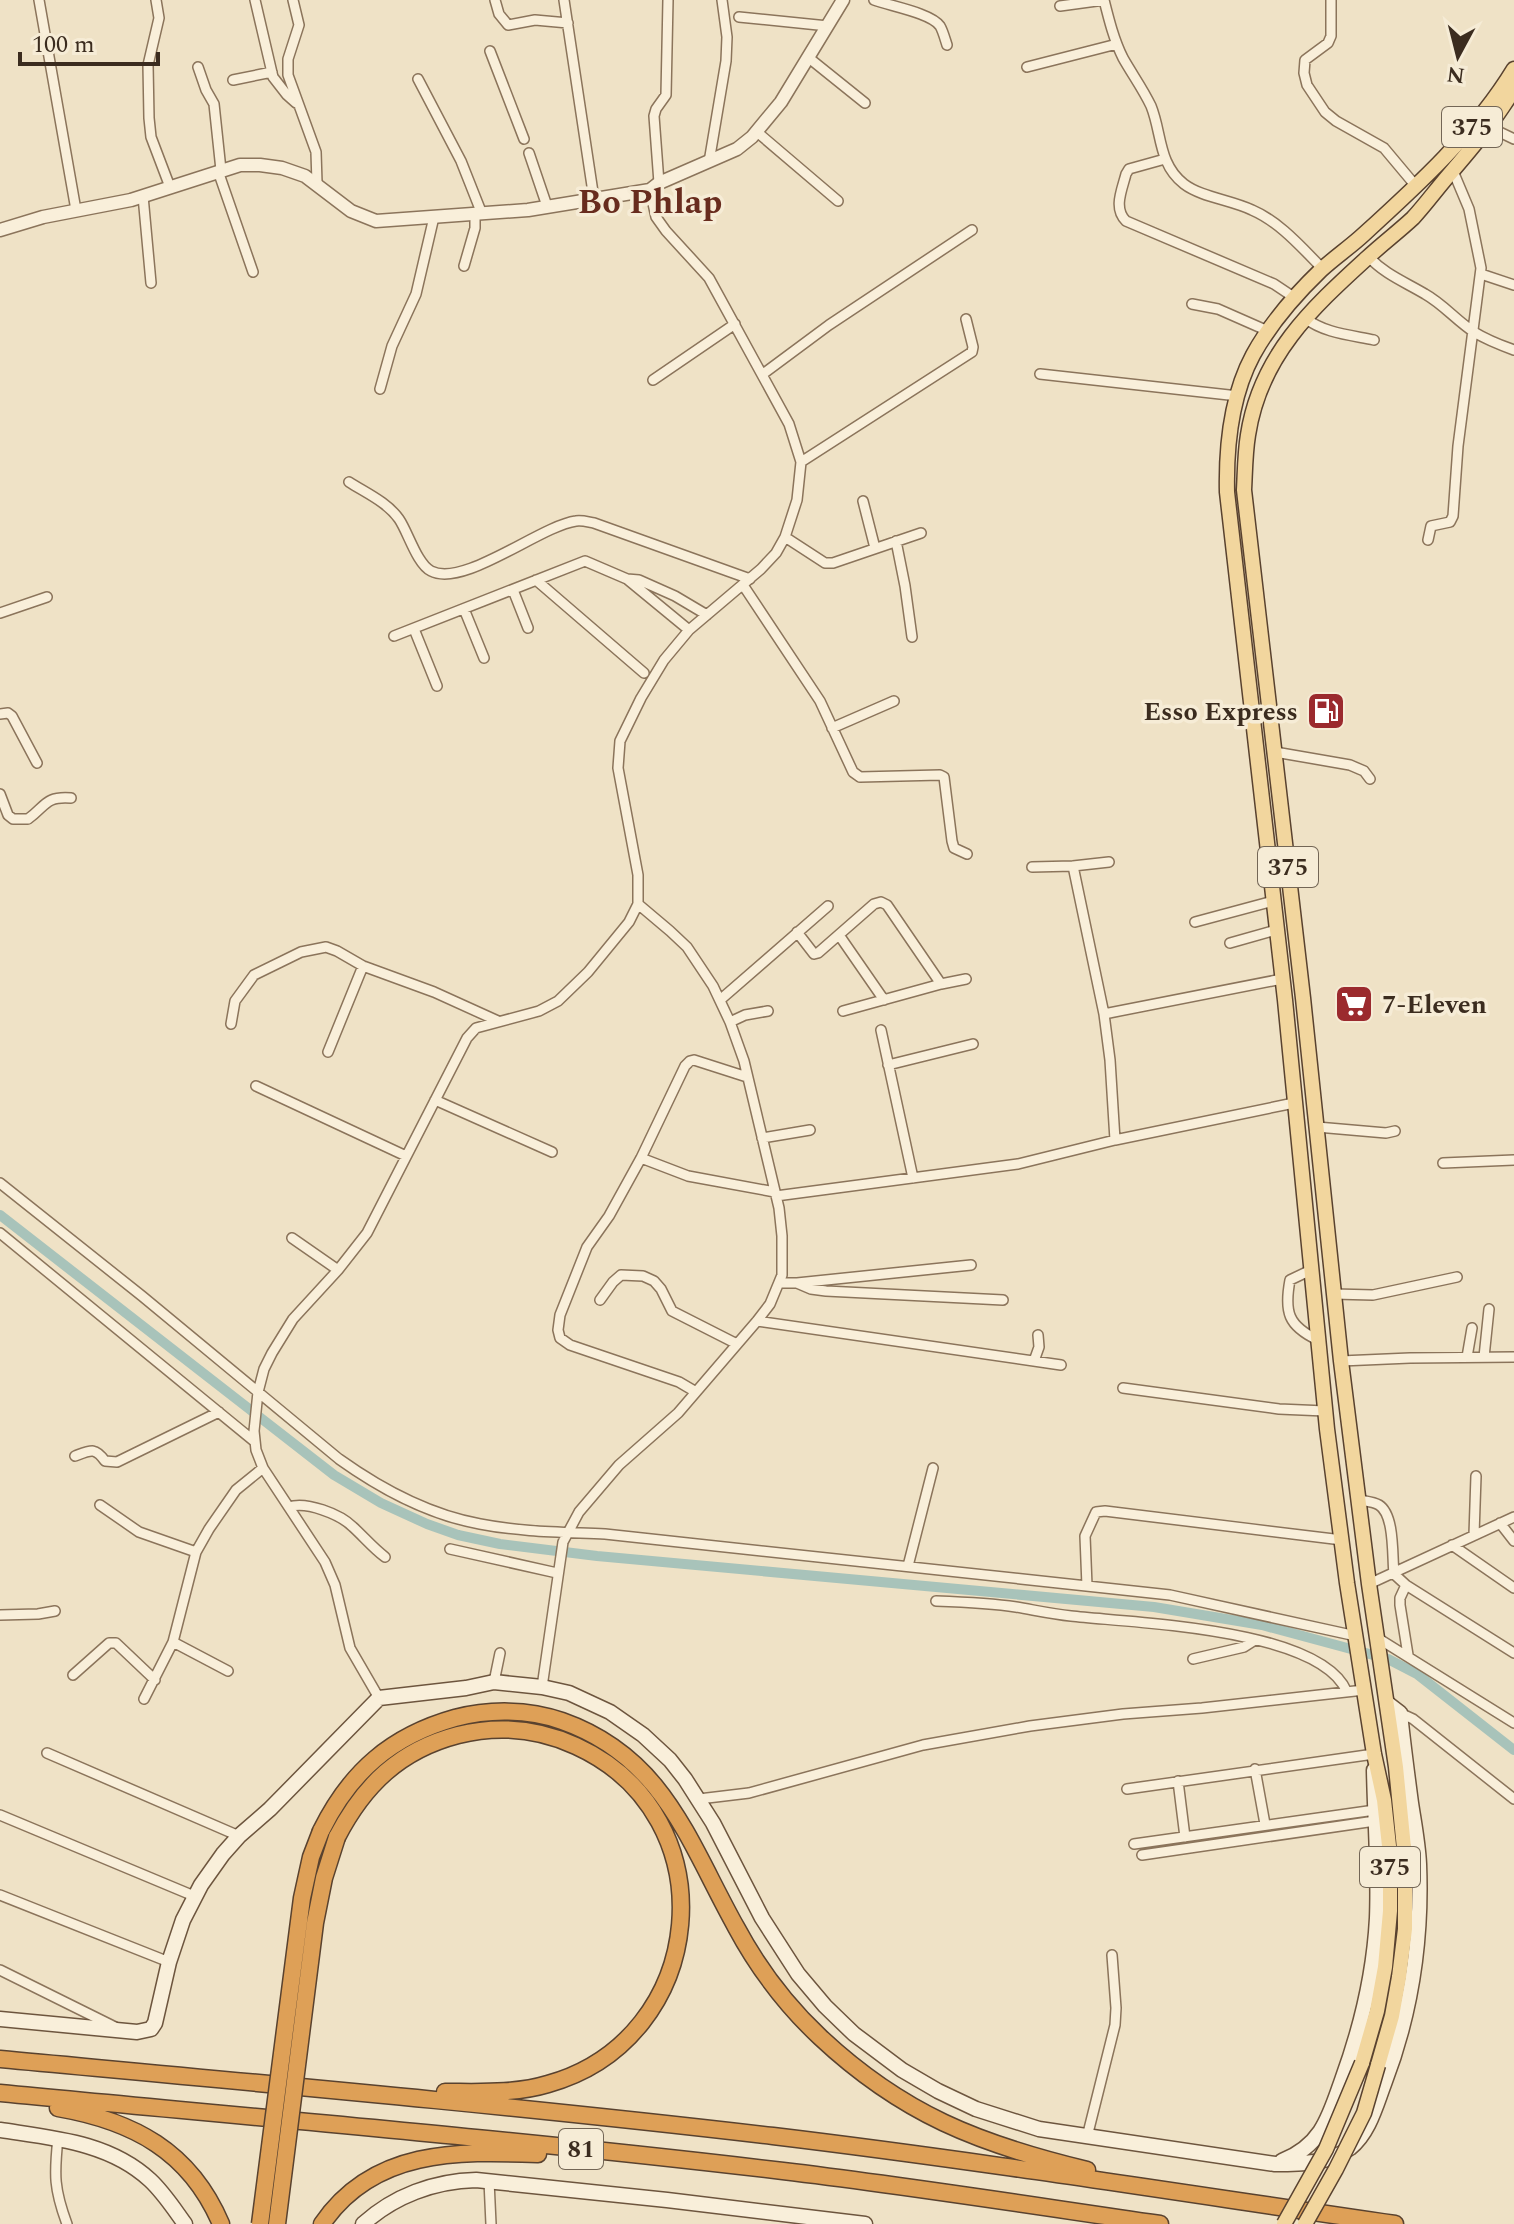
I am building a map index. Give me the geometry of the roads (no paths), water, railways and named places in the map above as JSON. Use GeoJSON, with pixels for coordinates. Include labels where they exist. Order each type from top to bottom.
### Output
{"type":"FeatureCollection","features":[{"type":"Feature","properties":{"kind":"highway"},"geometry":{"type":"LineString","coordinates":[[260,2224],[302,1898],[311,1857],[321,1831],[339,1796],[385,1751],[418,1731],[460,1717],[511,1711],[534,1713],[577,1726],[616,1747],[649,1777],[678,1818],[766,1976],[817,2035],[873,2083],[920,2112],[995,2144],[1086,2169],[1256,2204]]}},
{"type":"Feature","properties":{"kind":"highway"},"geometry":{"type":"LineString","coordinates":[[277,2224],[315,1923],[324,1878],[337,1837],[355,1805],[377,1779],[397,1762],[445,1738],[477,1730],[507,1729],[539,1733],[590,1752],[613,1766],[649,1804],[678,1870],[681,1898],[678,1943],[672,1967],[662,1992],[635,2031],[619,2047],[590,2067],[558,2081],[526,2089],[348,2092]]}},
{"type":"Feature","properties":{"kind":"highway","name":"81"},"geometry":{"type":"LineString","coordinates":[[0,2059],[546,2111],[777,2137],[1395,2224]]}},
{"type":"Feature","properties":{"kind":"highway"},"geometry":{"type":"LineString","coordinates":[[0,2096],[88,2114],[143,2134],[186,2167],[221,2224]]}},
{"type":"Feature","properties":{"kind":"highway","name":"81"},"geometry":{"type":"LineString","coordinates":[[0,2096],[459,2136],[687,2160],[868,2182],[1160,2224]]}},
{"type":"Feature","properties":{"kind":"highway"},"geometry":{"type":"LineString","coordinates":[[322,2224],[338,2205],[365,2183],[394,2167],[431,2156],[475,2152],[687,2160]]}},
{"type":"Feature","properties":{"kind":"main road","name":"375"},"geometry":{"type":"LineString","coordinates":[[1305,2224],[1364,2113],[1390,1911],[1390,1855],[1325,1411],[1226,464],[1238,396],[1252,356],[1268,331],[1323,269],[1354,244],[1472,128],[1514,69]]}},
{"type":"Feature","properties":{"kind":"main road","name":"375"},"geometry":{"type":"LineString","coordinates":[[1284,2224],[1370,2064],[1396,1996],[1405,1929],[1405,1858],[1341,1361],[1244,490],[1245,459],[1248,434],[1263,381],[1280,350],[1305,318],[1412,218],[1489,127],[1514,89]]}},
{"type":"Feature","properties":{"kind":"main road"},"geometry":{"type":"LineString","coordinates":[[1325,1411],[1344,1384]]}},
{"type":"Feature","properties":{"kind":"main road"},"geometry":{"type":"LineString","coordinates":[[0,2019],[123,2031],[145,2032],[151,2029],[169,1962],[194,1896],[239,1836],[270,1809],[379,1698],[494,1682],[542,1687],[591,1701],[627,1723],[670,1760],[699,1799],[785,1956],[812,1991],[854,2034],[902,2070],[956,2100],[1016,2123],[1087,2137],[1275,2164],[1321,2161],[1343,2152],[1361,2136],[1386,2079],[1404,2023],[1412,1983],[1419,1909],[1419,1861],[1400,1713],[1387,1703]]}},
{"type":"Feature","properties":{"kind":"main road"},"geometry":{"type":"LineString","coordinates":[[1275,2164],[1305,2149],[1323,2128],[1345,2072],[1369,1983],[1378,1900],[1374,1754]]}},
{"type":"Feature","properties":{"kind":"main road"},"geometry":{"type":"LineString","coordinates":[[1323,2128],[1335,2143],[1349,2142],[1361,2136]]}},
{"type":"Feature","properties":{"kind":"main road"},"geometry":{"type":"LineString","coordinates":[[0,2130],[58,2138],[96,2148],[149,2179],[185,2224]]}},
{"type":"Feature","properties":{"kind":"main road"},"geometry":{"type":"LineString","coordinates":[[363,2224],[387,2205],[424,2189],[456,2181],[489,2181],[865,2224]]}},
{"type":"Feature","properties":{"kind":"street"},"geometry":{"type":"LineString","coordinates":[[39,0],[76,210]]}},
{"type":"Feature","properties":{"kind":"street"},"geometry":{"type":"LineString","coordinates":[[156,0],[159,18],[148,65],[149,118],[151,137],[170,187]]}},
{"type":"Feature","properties":{"kind":"street"},"geometry":{"type":"LineString","coordinates":[[255,0],[272,72],[279,86],[299,105]]}},
{"type":"Feature","properties":{"kind":"street"},"geometry":{"type":"LineString","coordinates":[[293,0],[299,25],[287,67],[316,152],[317,183]]}},
{"type":"Feature","properties":{"kind":"street"},"geometry":{"type":"LineString","coordinates":[[495,0],[499,14],[508,25],[535,20],[568,23]]}},
{"type":"Feature","properties":{"kind":"street"},"geometry":{"type":"LineString","coordinates":[[564,0],[594,199]]}},
{"type":"Feature","properties":{"kind":"street"},"geometry":{"type":"LineString","coordinates":[[379,1698],[350,1648],[335,1585],[325,1562],[263,1468],[254,1436],[264,1369],[281,1336],[367,1233],[467,1038],[476,1028],[539,1011],[558,1001],[588,972],[629,922],[638,904],[638,875],[618,768],[620,741],[656,672],[689,630],[776,553],[785,537],[797,500],[801,462],[789,424],[709,278],[656,217],[654,116],[666,95],[668,0]]}},
{"type":"Feature","properties":{"kind":"street"},"geometry":{"type":"LineString","coordinates":[[709,162],[726,61],[727,37],[722,0]]}},
{"type":"Feature","properties":{"kind":"street"},"geometry":{"type":"LineString","coordinates":[[0,230],[43,217],[143,196],[240,165],[282,168],[305,176],[351,211],[365,218],[389,221],[547,206],[655,186],[737,149],[757,132],[781,102],[843,0]]}},
{"type":"Feature","properties":{"kind":"street"},"geometry":{"type":"LineString","coordinates":[[874,0],[932,20],[939,25],[947,45]]}},
{"type":"Feature","properties":{"kind":"street"},"geometry":{"type":"LineString","coordinates":[[1060,6],[1104,0],[1117,44],[1152,110],[1171,171],[1185,185],[1203,194],[1257,211],[1279,227],[1323,269]]}},
{"type":"Feature","properties":{"kind":"street"},"geometry":{"type":"LineString","coordinates":[[1331,0],[1331,36],[1328,43],[1305,60],[1307,85],[1325,112],[1384,148],[1415,185]]}},
{"type":"Feature","properties":{"kind":"street"},"geometry":{"type":"LineString","coordinates":[[739,17],[828,26]]}},
{"type":"Feature","properties":{"kind":"street"},"geometry":{"type":"LineString","coordinates":[[1027,67],[1117,44]]}},
{"type":"Feature","properties":{"kind":"street"},"geometry":{"type":"LineString","coordinates":[[490,51],[524,139]]}},
{"type":"Feature","properties":{"kind":"street"},"geometry":{"type":"LineString","coordinates":[[809,58],[865,103]]}},
{"type":"Feature","properties":{"kind":"street"},"geometry":{"type":"LineString","coordinates":[[198,67],[214,104],[219,170],[253,272]]}},
{"type":"Feature","properties":{"kind":"street"},"geometry":{"type":"LineString","coordinates":[[233,80],[272,72]]}},
{"type":"Feature","properties":{"kind":"street"},"geometry":{"type":"LineString","coordinates":[[418,79],[461,161],[479,214],[464,266]]}},
{"type":"Feature","properties":{"kind":"street"},"geometry":{"type":"LineString","coordinates":[[1489,127],[1514,139]]}},
{"type":"Feature","properties":{"kind":"street"},"geometry":{"type":"LineString","coordinates":[[757,132],[838,201]]}},
{"type":"Feature","properties":{"kind":"street"},"geometry":{"type":"LineString","coordinates":[[529,153],[547,206]]}},
{"type":"Feature","properties":{"kind":"street"},"geometry":{"type":"LineString","coordinates":[[1165,159],[1129,169],[1118,208],[1121,217],[1274,284],[1295,298]]}},
{"type":"Feature","properties":{"kind":"street"},"geometry":{"type":"LineString","coordinates":[[1428,540],[1431,526],[1450,522],[1453,516],[1458,446],[1481,274],[1469,209],[1453,171]]}},
{"type":"Feature","properties":{"kind":"street"},"geometry":{"type":"LineString","coordinates":[[143,196],[151,283]]}},
{"type":"Feature","properties":{"kind":"street"},"geometry":{"type":"LineString","coordinates":[[380,389],[392,346],[416,294],[434,217]]}},
{"type":"Feature","properties":{"kind":"street"},"geometry":{"type":"LineString","coordinates":[[763,374],[829,325],[972,230]]}},
{"type":"Feature","properties":{"kind":"street"},"geometry":{"type":"LineString","coordinates":[[1368,256],[1376,265],[1426,294],[1474,332],[1490,342],[1514,350]]}},
{"type":"Feature","properties":{"kind":"street"},"geometry":{"type":"LineString","coordinates":[[1481,274],[1514,285]]}},
{"type":"Feature","properties":{"kind":"street"},"geometry":{"type":"LineString","coordinates":[[1192,304],[1218,309],[1268,331]]}},
{"type":"Feature","properties":{"kind":"street"},"geometry":{"type":"LineString","coordinates":[[1305,318],[1328,330],[1374,340]]}},
{"type":"Feature","properties":{"kind":"street"},"geometry":{"type":"LineString","coordinates":[[801,462],[972,352],[966,319]]}},
{"type":"Feature","properties":{"kind":"street"},"geometry":{"type":"LineString","coordinates":[[653,380],[735,324]]}},
{"type":"Feature","properties":{"kind":"street"},"geometry":{"type":"LineString","coordinates":[[1040,374],[1238,396]]}},
{"type":"Feature","properties":{"kind":"street"},"geometry":{"type":"LineString","coordinates":[[349,482],[385,504],[398,518],[425,567],[438,574],[457,572],[480,564],[566,524],[585,521],[746,582],[820,701],[856,775],[944,777],[954,848],[967,854]]}},
{"type":"Feature","properties":{"kind":"street"},"geometry":{"type":"LineString","coordinates":[[863,501],[875,548]]}},
{"type":"Feature","properties":{"kind":"street"},"geometry":{"type":"LineString","coordinates":[[785,537],[825,563],[833,563],[921,533]]}},
{"type":"Feature","properties":{"kind":"street"},"geometry":{"type":"LineString","coordinates":[[896,541],[912,637]]}},
{"type":"Feature","properties":{"kind":"street"},"geometry":{"type":"LineString","coordinates":[[394,636],[585,561],[627,579],[689,630]]}},
{"type":"Feature","properties":{"kind":"street"},"geometry":{"type":"LineString","coordinates":[[627,579],[639,580],[675,596],[707,615]]}},
{"type":"Feature","properties":{"kind":"street"},"geometry":{"type":"LineString","coordinates":[[536,580],[644,673]]}},
{"type":"Feature","properties":{"kind":"street"},"geometry":{"type":"LineString","coordinates":[[513,590],[528,628]]}},
{"type":"Feature","properties":{"kind":"street"},"geometry":{"type":"LineString","coordinates":[[0,613],[47,597]]}},
{"type":"Feature","properties":{"kind":"street"},"geometry":{"type":"LineString","coordinates":[[464,609],[484,658]]}},
{"type":"Feature","properties":{"kind":"street"},"geometry":{"type":"LineString","coordinates":[[414,629],[437,686]]}},
{"type":"Feature","properties":{"kind":"street"},"geometry":{"type":"LineString","coordinates":[[832,728],[894,701]]}},
{"type":"Feature","properties":{"kind":"street"},"geometry":{"type":"LineString","coordinates":[[0,714],[12,716],[37,763]]}},
{"type":"Feature","properties":{"kind":"street"},"geometry":{"type":"LineString","coordinates":[[1275,752],[1350,765],[1364,771],[1370,779]]}},
{"type":"Feature","properties":{"kind":"street"},"geometry":{"type":"LineString","coordinates":[[0,794],[8,815],[13,819],[28,819],[45,801],[53,798],[71,798]]}},
{"type":"Feature","properties":{"kind":"street"},"geometry":{"type":"LineString","coordinates":[[1032,867],[1109,862]]}},
{"type":"Feature","properties":{"kind":"street"},"geometry":{"type":"LineString","coordinates":[[1073,866],[1104,1014],[1115,1140]]}},
{"type":"Feature","properties":{"kind":"street"},"geometry":{"type":"LineString","coordinates":[[1195,922],[1273,901]]}},
{"type":"Feature","properties":{"kind":"street"},"geometry":{"type":"LineString","coordinates":[[797,932],[814,954],[874,904],[881,902],[887,905],[941,984]]}},
{"type":"Feature","properties":{"kind":"street"},"geometry":{"type":"LineString","coordinates":[[542,1687],[557,1569],[565,1537],[579,1512],[619,1465],[678,1413],[757,1321],[770,1304],[779,1283],[783,1260],[775,1194],[747,1077],[730,1022],[687,947],[638,904]]}},
{"type":"Feature","properties":{"kind":"street"},"geometry":{"type":"LineString","coordinates":[[720,1000],[828,906]]}},
{"type":"Feature","properties":{"kind":"street"},"geometry":{"type":"LineString","coordinates":[[1230,943],[1276,930]]}},
{"type":"Feature","properties":{"kind":"street"},"geometry":{"type":"LineString","coordinates":[[839,935],[884,1000]]}},
{"type":"Feature","properties":{"kind":"street"},"geometry":{"type":"LineString","coordinates":[[231,1024],[235,1001],[254,975],[317,947],[337,951],[363,966],[434,992],[498,1021]]}},
{"type":"Feature","properties":{"kind":"street"},"geometry":{"type":"LineString","coordinates":[[328,1052],[363,966]]}},
{"type":"Feature","properties":{"kind":"street"},"geometry":{"type":"LineString","coordinates":[[843,1011],[966,979]]}},
{"type":"Feature","properties":{"kind":"street"},"geometry":{"type":"LineString","coordinates":[[1104,1014],[1282,979]]}},
{"type":"Feature","properties":{"kind":"street"},"geometry":{"type":"LineString","coordinates":[[730,1022],[745,1015],[768,1011]]}},
{"type":"Feature","properties":{"kind":"street"},"geometry":{"type":"LineString","coordinates":[[881,1030],[913,1178]]}},
{"type":"Feature","properties":{"kind":"street"},"geometry":{"type":"LineString","coordinates":[[888,1065],[973,1044]]}},
{"type":"Feature","properties":{"kind":"street"},"geometry":{"type":"LineString","coordinates":[[696,1392],[679,1382],[570,1345],[560,1338],[558,1330],[563,1305],[587,1247],[609,1216],[641,1158],[685,1066],[694,1060],[747,1077]]}},
{"type":"Feature","properties":{"kind":"street"},"geometry":{"type":"LineString","coordinates":[[256,1086],[406,1156]]}},
{"type":"Feature","properties":{"kind":"street"},"geometry":{"type":"LineString","coordinates":[[435,1100],[552,1152]]}},
{"type":"Feature","properties":{"kind":"street"},"geometry":{"type":"LineString","coordinates":[[641,1158],[688,1176],[775,1194],[1018,1164],[1115,1140],[1294,1103]]}},
{"type":"Feature","properties":{"kind":"street"},"geometry":{"type":"LineString","coordinates":[[1317,1127],[1386,1133],[1395,1131]]}},
{"type":"Feature","properties":{"kind":"street"},"geometry":{"type":"LineString","coordinates":[[762,1138],[810,1130]]}},
{"type":"Feature","properties":{"kind":"street"},"geometry":{"type":"LineString","coordinates":[[1443,1163],[1514,1160]]}},
{"type":"Feature","properties":{"kind":"street"},"geometry":{"type":"LineString","coordinates":[[0,1183],[142,1296],[258,1397],[361,1475],[415,1503],[453,1517],[565,1537],[908,1566],[1170,1595],[1357,1640]]}},
{"type":"Feature","properties":{"kind":"street"},"geometry":{"type":"LineString","coordinates":[[0,1233],[219,1412],[254,1436]]}},
{"type":"Feature","properties":{"kind":"street"},"geometry":{"type":"LineString","coordinates":[[292,1238],[338,1270]]}},
{"type":"Feature","properties":{"kind":"street"},"geometry":{"type":"LineString","coordinates":[[779,1283],[971,1265]]}},
{"type":"Feature","properties":{"kind":"street"},"geometry":{"type":"LineString","coordinates":[[1311,1270],[1290,1280],[1289,1309],[1293,1324],[1301,1332],[1318,1340]]}},
{"type":"Feature","properties":{"kind":"street"},"geometry":{"type":"LineString","coordinates":[[600,1300],[621,1275],[643,1276],[661,1289],[672,1311],[737,1344]]}},
{"type":"Feature","properties":{"kind":"street"},"geometry":{"type":"LineString","coordinates":[[1334,1294],[1373,1295],[1457,1277]]}},
{"type":"Feature","properties":{"kind":"street"},"geometry":{"type":"LineString","coordinates":[[797,1283],[826,1291],[1003,1300]]}},
{"type":"Feature","properties":{"kind":"street"},"geometry":{"type":"LineString","coordinates":[[1484,1357],[1489,1309]]}},
{"type":"Feature","properties":{"kind":"street"},"geometry":{"type":"LineString","coordinates":[[757,1321],[1061,1365]]}},
{"type":"Feature","properties":{"kind":"street"},"geometry":{"type":"LineString","coordinates":[[1467,1357],[1472,1328]]}},
{"type":"Feature","properties":{"kind":"street"},"geometry":{"type":"LineString","coordinates":[[1034,1361],[1039,1347],[1038,1335]]}},
{"type":"Feature","properties":{"kind":"street"},"geometry":{"type":"LineString","coordinates":[[1341,1361],[1514,1357]]}},
{"type":"Feature","properties":{"kind":"street"},"geometry":{"type":"LineString","coordinates":[[1123,1388],[1279,1409],[1325,1411]]}},
{"type":"Feature","properties":{"kind":"street"},"geometry":{"type":"LineString","coordinates":[[75,1456],[94,1450],[105,1461],[117,1462],[219,1412]]}},
{"type":"Feature","properties":{"kind":"street"},"geometry":{"type":"LineString","coordinates":[[144,1699],[173,1642],[196,1552],[236,1490],[263,1468]]}},
{"type":"Feature","properties":{"kind":"street"},"geometry":{"type":"LineString","coordinates":[[908,1566],[933,1468]]}},
{"type":"Feature","properties":{"kind":"street"},"geometry":{"type":"LineString","coordinates":[[1474,1535],[1476,1476]]}},
{"type":"Feature","properties":{"kind":"street"},"geometry":{"type":"LineString","coordinates":[[1360,1500],[1378,1505],[1386,1512],[1390,1523],[1394,1574],[1406,1585],[1514,1653]]}},
{"type":"Feature","properties":{"kind":"street"},"geometry":{"type":"LineString","coordinates":[[100,1505],[139,1532],[196,1552]]}},
{"type":"Feature","properties":{"kind":"street"},"geometry":{"type":"LineString","coordinates":[[289,1507],[306,1505],[341,1519],[385,1557]]}},
{"type":"Feature","properties":{"kind":"street"},"geometry":{"type":"LineString","coordinates":[[1087,1586],[1085,1536],[1096,1512],[1342,1540]]}},
{"type":"Feature","properties":{"kind":"street"},"geometry":{"type":"LineString","coordinates":[[1369,1584],[1514,1517]]}},
{"type":"Feature","properties":{"kind":"street"},"geometry":{"type":"LineString","coordinates":[[1500,1523],[1514,1541]]}},
{"type":"Feature","properties":{"kind":"street"},"geometry":{"type":"LineString","coordinates":[[1452,1545],[1514,1588]]}},
{"type":"Feature","properties":{"kind":"street"},"geometry":{"type":"LineString","coordinates":[[450,1549],[557,1569]]}},
{"type":"Feature","properties":{"kind":"street"},"geometry":{"type":"LineString","coordinates":[[1406,1585],[1400,1605],[1408,1655]]}},
{"type":"Feature","properties":{"kind":"street"},"geometry":{"type":"LineString","coordinates":[[936,1601],[1017,1607],[1069,1616],[1200,1629],[1255,1640],[1311,1658],[1340,1678],[1347,1692]]}},
{"type":"Feature","properties":{"kind":"street"},"geometry":{"type":"LineString","coordinates":[[0,1615],[55,1611]]}},
{"type":"Feature","properties":{"kind":"street"},"geometry":{"type":"LineString","coordinates":[[1193,1659],[1244,1647],[1255,1640]]}},
{"type":"Feature","properties":{"kind":"street"},"geometry":{"type":"LineString","coordinates":[[173,1642],[228,1671]]}},
{"type":"Feature","properties":{"kind":"street"},"geometry":{"type":"LineString","coordinates":[[1377,1642],[1408,1655],[1514,1723]]}},
{"type":"Feature","properties":{"kind":"street"},"geometry":{"type":"LineString","coordinates":[[73,1675],[109,1643],[116,1643],[155,1680]]}},
{"type":"Feature","properties":{"kind":"street"},"geometry":{"type":"LineString","coordinates":[[494,1682],[500,1653]]}},
{"type":"Feature","properties":{"kind":"street"},"geometry":{"type":"LineString","coordinates":[[699,1799],[749,1793],[923,1745],[1030,1726],[1364,1690]]}},
{"type":"Feature","properties":{"kind":"street"},"geometry":{"type":"LineString","coordinates":[[1400,1713],[1413,1719],[1514,1799]]}},
{"type":"Feature","properties":{"kind":"street"},"geometry":{"type":"LineString","coordinates":[[47,1753],[239,1836]]}},
{"type":"Feature","properties":{"kind":"street"},"geometry":{"type":"LineString","coordinates":[[1127,1789],[1374,1754]]}},
{"type":"Feature","properties":{"kind":"street"},"geometry":{"type":"LineString","coordinates":[[1255,1769],[1265,1824]]}},
{"type":"Feature","properties":{"kind":"street"},"geometry":{"type":"LineString","coordinates":[[1178,1781],[1185,1837]]}},
{"type":"Feature","properties":{"kind":"street"},"geometry":{"type":"LineString","coordinates":[[0,1815],[194,1896]]}},
{"type":"Feature","properties":{"kind":"street"},"geometry":{"type":"LineString","coordinates":[[1134,1844],[1265,1824],[1375,1815]]}},
{"type":"Feature","properties":{"kind":"street"},"geometry":{"type":"LineString","coordinates":[[1142,1855],[1375,1815]]}},
{"type":"Feature","properties":{"kind":"street"},"geometry":{"type":"LineString","coordinates":[[0,1895],[169,1962]]}},
{"type":"Feature","properties":{"kind":"street"},"geometry":{"type":"LineString","coordinates":[[1087,2137],[1115,2025],[1112,1955]]}},
{"type":"Feature","properties":{"kind":"street"},"geometry":{"type":"LineString","coordinates":[[0,1970],[123,2031]]}},
{"type":"Feature","properties":{"kind":"street"},"geometry":{"type":"LineString","coordinates":[[58,2138],[55,2183],[67,2224]]}},
{"type":"Feature","properties":{"kind":"street"},"geometry":{"type":"LineString","coordinates":[[489,2181],[491,2224]]}},
{"type":"Feature","properties":{"kind":"waterway"},"geometry":{"type":"LineString","coordinates":[[0,1215],[334,1475],[381,1503],[458,1535],[500,1544],[597,1556],[1154,1607],[1262,1625],[1388,1659],[1417,1674],[1514,1750]]}},
{"type":"Feature","properties":{"kind":"place","name":"Esso Express"},"geometry":{"type":"Point","coordinates":[1326,711]}},
{"type":"Feature","properties":{"kind":"place","name":"7-Eleven"},"geometry":{"type":"Point","coordinates":[1354,1004]}},
{"type":"Feature","properties":{"kind":"district","name":"Bo Phlap"},"geometry":{"type":"Point","coordinates":[650,201]}}]}
